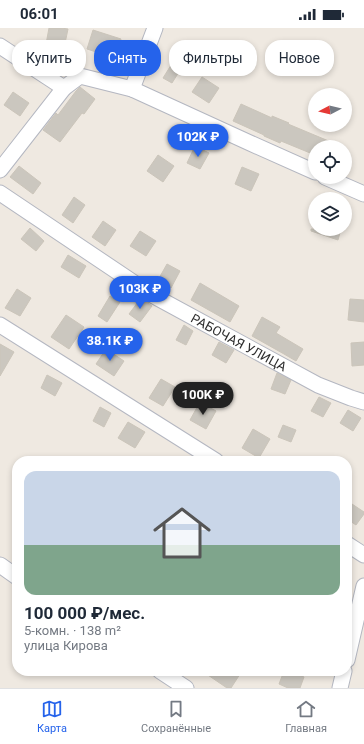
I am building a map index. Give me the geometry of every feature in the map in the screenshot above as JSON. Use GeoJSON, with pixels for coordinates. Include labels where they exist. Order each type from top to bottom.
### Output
{"type":"FeatureCollection","features":[{"type":"Feature","properties":{"kind":"street"},"geometry":{"type":"LineString","coordinates":[[132,89],[155,28]]}},
{"type":"Feature","properties":{"kind":"street"},"geometry":{"type":"LineString","coordinates":[[0,46],[64,88]]}},
{"type":"Feature","properties":{"kind":"street"},"geometry":{"type":"LineString","coordinates":[[0,170],[64,88],[80,76],[132,89],[308,169]]}},
{"type":"Feature","properties":{"kind":"street"},"geometry":{"type":"LineString","coordinates":[[341,184],[364,194]]}},
{"type":"Feature","properties":{"kind":"street","name":"РАБОЧАЯ УЛИЦА"},"geometry":{"type":"LineString","coordinates":[[0,193],[152,295],[318,385],[364,402]]}},
{"type":"Feature","properties":{"kind":"street"},"geometry":{"type":"LineString","coordinates":[[0,325],[208,456]]}},
{"type":"Feature","properties":{"kind":"street"},"geometry":{"type":"LineString","coordinates":[[352,547],[364,554]]}},
{"type":"Feature","properties":{"kind":"street"},"geometry":{"type":"LineString","coordinates":[[0,565],[12,573]]}},
{"type":"Feature","properties":{"kind":"street"},"geometry":{"type":"LineString","coordinates":[[352,638],[364,586]]}},
{"type":"Feature","properties":{"kind":"street"},"geometry":{"type":"LineString","coordinates":[[168,676],[186,688]]}},
{"type":"Feature","properties":{"kind":"street"},"geometry":{"type":"LineString","coordinates":[[340,688],[343,676]]}},
{"type":"Feature","properties":{"kind":"building"},"geometry":{"type":"Polygon","coordinates":[[[49,28],[68,29],[66,40],[47,40],[49,28]]]}},
{"type":"Feature","properties":{"kind":"building"},"geometry":{"type":"Polygon","coordinates":[[[93,30],[121,39],[94,40],[94,51],[87,49],[93,30]]]}},
{"type":"Feature","properties":{"kind":"building"},"geometry":{"type":"Polygon","coordinates":[[[169,68],[169,76],[176,76],[172,83],[163,78],[169,68]]]}},
{"type":"Feature","properties":{"kind":"building"},"geometry":{"type":"Polygon","coordinates":[[[202,77],[219,88],[209,103],[192,92],[202,77]]]}},
{"type":"Feature","properties":{"kind":"building"},"geometry":{"type":"Polygon","coordinates":[[[80,87],[95,99],[84,114],[82,113],[60,142],[43,130],[56,113],[58,115],[80,87]]]}},
{"type":"Feature","properties":{"kind":"building"},"geometry":{"type":"Polygon","coordinates":[[[13,92],[29,103],[20,116],[4,105],[13,92]]]}},
{"type":"Feature","properties":{"kind":"building"},"geometry":{"type":"Polygon","coordinates":[[[241,104],[326,140],[308,140],[308,152],[281,141],[280,143],[233,121],[241,104]]]}},
{"type":"Feature","properties":{"kind":"building"},"geometry":{"type":"Polygon","coordinates":[[[195,146],[209,153],[200,169],[187,163],[195,146]]]}},
{"type":"Feature","properties":{"kind":"building"},"geometry":{"type":"Polygon","coordinates":[[[158,155],[174,166],[163,182],[147,171],[158,155]]]}},
{"type":"Feature","properties":{"kind":"building"},"geometry":{"type":"Polygon","coordinates":[[[19,166],[41,183],[33,194],[10,177],[19,166]]]}},
{"type":"Feature","properties":{"kind":"building"},"geometry":{"type":"Polygon","coordinates":[[[242,167],[259,174],[251,191],[235,184],[242,167]]]}},
{"type":"Feature","properties":{"kind":"building"},"geometry":{"type":"Polygon","coordinates":[[[74,197],[85,205],[73,223],[62,215],[74,197]]]}},
{"type":"Feature","properties":{"kind":"building"},"geometry":{"type":"Polygon","coordinates":[[[103,221],[116,230],[105,246],[92,237],[103,221]]]}},
{"type":"Feature","properties":{"kind":"building"},"geometry":{"type":"Polygon","coordinates":[[[30,228],[44,241],[36,251],[21,239],[30,228]]]}},
{"type":"Feature","properties":{"kind":"building"},"geometry":{"type":"Polygon","coordinates":[[[140,231],[156,241],[146,256],[130,246],[140,231]]]}},
{"type":"Feature","properties":{"kind":"building"},"geometry":{"type":"Polygon","coordinates":[[[326,236],[339,236],[338,240],[326,236]]]}},
{"type":"Feature","properties":{"kind":"building"},"geometry":{"type":"Polygon","coordinates":[[[68,255],[86,266],[79,278],[61,267],[68,255]]]}},
{"type":"Feature","properties":{"kind":"building"},"geometry":{"type":"Polygon","coordinates":[[[167,264],[180,271],[171,288],[158,280],[167,264]]]}},
{"type":"Feature","properties":{"kind":"building"},"geometry":{"type":"Polygon","coordinates":[[[200,283],[239,306],[230,322],[191,300],[200,283]]]}},
{"type":"Feature","properties":{"kind":"building"},"geometry":{"type":"Polygon","coordinates":[[[17,289],[31,298],[20,316],[5,308],[17,289]]]}},
{"type":"Feature","properties":{"kind":"building"},"geometry":{"type":"Polygon","coordinates":[[[110,296],[120,302],[107,322],[98,316],[110,296]]]}},
{"type":"Feature","properties":{"kind":"building"},"geometry":{"type":"Polygon","coordinates":[[[141,298],[152,306],[140,322],[129,314],[141,298]]]}},
{"type":"Feature","properties":{"kind":"building"},"geometry":{"type":"Polygon","coordinates":[[[350,299],[364,300],[364,322],[348,320],[350,299]]]}},
{"type":"Feature","properties":{"kind":"building"},"geometry":{"type":"Polygon","coordinates":[[[66,315],[84,327],[69,349],[51,337],[66,315]]]}},
{"type":"Feature","properties":{"kind":"building"},"geometry":{"type":"Polygon","coordinates":[[[262,317],[280,327],[276,333],[303,349],[296,361],[252,336],[262,317]]]}},
{"type":"Feature","properties":{"kind":"building"},"geometry":{"type":"Polygon","coordinates":[[[184,325],[193,331],[186,345],[176,340],[184,325]]]}},
{"type":"Feature","properties":{"kind":"building"},"geometry":{"type":"Polygon","coordinates":[[[219,342],[234,350],[226,363],[212,355],[219,342]]]}},
{"type":"Feature","properties":{"kind":"building"},"geometry":{"type":"Polygon","coordinates":[[[364,342],[364,365],[352,366],[351,343],[364,342]]]}},
{"type":"Feature","properties":{"kind":"building"},"geometry":{"type":"Polygon","coordinates":[[[0,344],[14,352],[0,376],[0,344]]]}},
{"type":"Feature","properties":{"kind":"building"},"geometry":{"type":"Polygon","coordinates":[[[106,349],[124,361],[114,376],[96,364],[106,349]]]}},
{"type":"Feature","properties":{"kind":"building"},"geometry":{"type":"Polygon","coordinates":[[[277,373],[291,380],[285,394],[271,389],[277,373]]]}},
{"type":"Feature","properties":{"kind":"building"},"geometry":{"type":"Polygon","coordinates":[[[47,375],[62,383],[55,396],[41,388],[47,375]]]}},
{"type":"Feature","properties":{"kind":"building"},"geometry":{"type":"Polygon","coordinates":[[[161,379],[175,387],[163,406],[149,398],[161,379]]]}},
{"type":"Feature","properties":{"kind":"building"},"geometry":{"type":"Polygon","coordinates":[[[319,397],[331,403],[323,417],[311,411],[319,397]]]}},
{"type":"Feature","properties":{"kind":"building"},"geometry":{"type":"Polygon","coordinates":[[[200,402],[216,411],[206,429],[190,420],[200,402]]]}},
{"type":"Feature","properties":{"kind":"building"},"geometry":{"type":"Polygon","coordinates":[[[100,407],[111,413],[104,427],[93,421],[100,407]]]}},
{"type":"Feature","properties":{"kind":"building"},"geometry":{"type":"Polygon","coordinates":[[[348,410],[361,418],[353,431],[340,423],[348,410]]]}},
{"type":"Feature","properties":{"kind":"building"},"geometry":{"type":"Polygon","coordinates":[[[128,422],[145,432],[135,448],[118,438],[128,422]]]}},
{"type":"Feature","properties":{"kind":"building"},"geometry":{"type":"Polygon","coordinates":[[[283,425],[296,430],[291,442],[278,437],[283,425]]]}},
{"type":"Feature","properties":{"kind":"building"},"geometry":{"type":"Polygon","coordinates":[[[253,429],[270,439],[260,456],[256,456],[242,448],[253,429]]]}},
{"type":"Feature","properties":{"kind":"building"},"geometry":{"type":"Polygon","coordinates":[[[352,504],[364,512],[356,525],[352,522],[352,504]]]}},
{"type":"Feature","properties":{"kind":"building"},"geometry":{"type":"Polygon","coordinates":[[[209,676],[239,676],[231,688],[227,688],[209,676]]]}},
{"type":"Feature","properties":{"kind":"building"},"geometry":{"type":"Polygon","coordinates":[[[282,676],[304,677],[300,688],[288,688],[279,684],[282,676]]]}}]}
